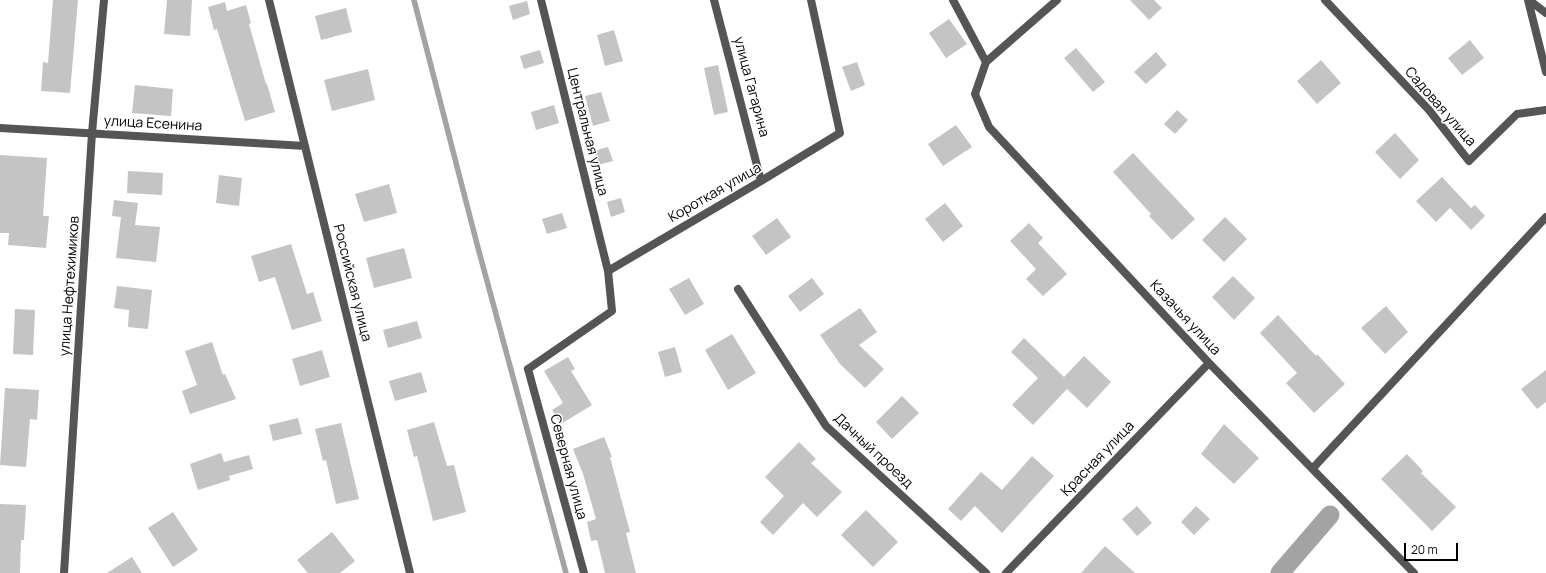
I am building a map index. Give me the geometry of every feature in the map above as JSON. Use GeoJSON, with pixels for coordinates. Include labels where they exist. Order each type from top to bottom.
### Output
{"type":"FeatureCollection","features":[{"type":"Feature","properties":{"kind":"street","name":"улица Нефтехимиков"},"geometry":{"type":"LineString","coordinates":[[64,573],[92,133],[104,0]]}},
{"type":"Feature","properties":{"kind":"street","name":"Российская улица"},"geometry":{"type":"LineString","coordinates":[[269,0],[410,573]]}},
{"type":"Feature","properties":{"kind":"street","name":"Центральная улица"},"geometry":{"type":"LineString","coordinates":[[541,0],[608,271]]}},
{"type":"Feature","properties":{"kind":"street","name":"улица Гагарина"},"geometry":{"type":"LineString","coordinates":[[714,0],[761,181]]}},
{"type":"Feature","properties":{"kind":"street","name":"Короткая улица"},"geometry":{"type":"LineString","coordinates":[[608,271],[840,133],[812,0]]}},
{"type":"Feature","properties":{"kind":"street"},"geometry":{"type":"LineString","coordinates":[[953,0],[986,62],[1057,0]]}},
{"type":"Feature","properties":{"kind":"street","name":"Садовая улица"},"geometry":{"type":"LineString","coordinates":[[1325,0],[1429,110],[1470,161],[1517,114],[1546,110]]}},
{"type":"Feature","properties":{"kind":"street"},"geometry":{"type":"LineString","coordinates":[[1528,0],[1546,13]]}},
{"type":"Feature","properties":{"kind":"street"},"geometry":{"type":"LineString","coordinates":[[1528,0],[1546,72]]}},
{"type":"Feature","properties":{"kind":"street","name":"Казачья улица"},"geometry":{"type":"LineString","coordinates":[[986,62],[975,94],[989,128],[1209,363],[1414,573]]}},
{"type":"Feature","properties":{"kind":"street","name":"улица Есенина"},"geometry":{"type":"LineString","coordinates":[[0,128],[305,146]]}},
{"type":"Feature","properties":{"kind":"street"},"geometry":{"type":"LineString","coordinates":[[1313,468],[1546,217]]}},
{"type":"Feature","properties":{"kind":"street","name":"Северная улица"},"geometry":{"type":"LineString","coordinates":[[584,573],[528,368],[612,311],[608,271]]}},
{"type":"Feature","properties":{"kind":"street","name":"Дачный проезд"},"geometry":{"type":"LineString","coordinates":[[738,289],[826,426],[986,573]]}},
{"type":"Feature","properties":{"kind":"street","name":"Красная улица"},"geometry":{"type":"LineString","coordinates":[[1006,573],[1209,363]]}},
{"type":"Feature","properties":{"kind":"building"},"geometry":{"type":"Polygon","coordinates":[[[53,0],[78,0],[70,93],[41,91],[43,62],[48,63],[53,0]]]}},
{"type":"Feature","properties":{"kind":"building"},"geometry":{"type":"Polygon","coordinates":[[[167,0],[192,0],[190,36],[164,34],[167,0]]]}},
{"type":"Feature","properties":{"kind":"building"},"geometry":{"type":"Polygon","coordinates":[[[1130,0],[1154,0],[1162,8],[1149,20],[1130,0]]]}},
{"type":"Feature","properties":{"kind":"building"},"geometry":{"type":"Polygon","coordinates":[[[527,1],[530,14],[513,20],[509,6],[527,1]]]}},
{"type":"Feature","properties":{"kind":"building"},"geometry":{"type":"Polygon","coordinates":[[[225,2],[227,11],[246,5],[251,23],[249,24],[275,112],[245,121],[217,29],[214,30],[208,7],[225,2]]]}},
{"type":"Feature","properties":{"kind":"building"},"geometry":{"type":"Polygon","coordinates":[[[346,8],[352,32],[321,40],[315,16],[346,8]]]}},
{"type":"Feature","properties":{"kind":"building"},"geometry":{"type":"Polygon","coordinates":[[[949,19],[967,44],[946,58],[929,33],[949,19]]]}},
{"type":"Feature","properties":{"kind":"building"},"geometry":{"type":"Polygon","coordinates":[[[614,30],[623,61],[605,66],[597,35],[614,30]]]}},
{"type":"Feature","properties":{"kind":"building"},"geometry":{"type":"Polygon","coordinates":[[[1470,40],[1484,58],[1462,75],[1448,58],[1470,40]]]}},
{"type":"Feature","properties":{"kind":"building"},"geometry":{"type":"Polygon","coordinates":[[[1076,48],[1105,82],[1093,92],[1064,58],[1076,48]]]}},
{"type":"Feature","properties":{"kind":"building"},"geometry":{"type":"Polygon","coordinates":[[[540,50],[544,63],[524,69],[520,56],[540,50]]]}},
{"type":"Feature","properties":{"kind":"building"},"geometry":{"type":"Polygon","coordinates":[[[1156,52],[1167,65],[1146,84],[1134,72],[1156,52]]]}},
{"type":"Feature","properties":{"kind":"building"},"geometry":{"type":"Polygon","coordinates":[[[1321,60],[1341,83],[1317,104],[1297,81],[1321,60]]]}},
{"type":"Feature","properties":{"kind":"building"},"geometry":{"type":"Polygon","coordinates":[[[857,62],[865,85],[851,91],[842,67],[857,62]]]}},
{"type":"Feature","properties":{"kind":"building"},"geometry":{"type":"Polygon","coordinates":[[[718,65],[728,112],[714,115],[704,68],[718,65]]]}},
{"type":"Feature","properties":{"kind":"building"},"geometry":{"type":"Polygon","coordinates":[[[368,69],[375,100],[332,111],[324,80],[368,69]]]}},
{"type":"Feature","properties":{"kind":"building"},"geometry":{"type":"Polygon","coordinates":[[[135,85],[173,89],[171,116],[132,113],[135,85]]]}},
{"type":"Feature","properties":{"kind":"building"},"geometry":{"type":"Polygon","coordinates":[[[601,92],[610,121],[593,126],[585,96],[601,92]]]}},
{"type":"Feature","properties":{"kind":"building"},"geometry":{"type":"Polygon","coordinates":[[[554,105],[559,123],[536,130],[531,112],[554,105]]]}},
{"type":"Feature","properties":{"kind":"building"},"geometry":{"type":"Polygon","coordinates":[[[1177,110],[1188,120],[1175,134],[1164,124],[1177,110]]]}},
{"type":"Feature","properties":{"kind":"building"},"geometry":{"type":"Polygon","coordinates":[[[956,125],[972,147],[943,166],[928,144],[956,125]]]}},
{"type":"Feature","properties":{"kind":"building"},"geometry":{"type":"Polygon","coordinates":[[[1395,133],[1419,160],[1400,179],[1375,152],[1395,133]]]}},
{"type":"Feature","properties":{"kind":"building"},"geometry":{"type":"Polygon","coordinates":[[[608,147],[613,161],[598,165],[594,151],[608,147]]]}},
{"type":"Feature","properties":{"kind":"building"},"geometry":{"type":"Polygon","coordinates":[[[1133,153],[1195,219],[1172,240],[1149,216],[1151,214],[1113,172],[1133,153]]]}},
{"type":"Feature","properties":{"kind":"building"},"geometry":{"type":"Polygon","coordinates":[[[0,155],[47,158],[43,216],[49,216],[46,248],[8,245],[9,233],[0,233],[0,155]]]}},
{"type":"Feature","properties":{"kind":"building"},"geometry":{"type":"Polygon","coordinates":[[[128,171],[163,173],[162,195],[127,193],[128,171]]]}},
{"type":"Feature","properties":{"kind":"building"},"geometry":{"type":"Polygon","coordinates":[[[219,175],[242,178],[239,206],[216,203],[219,175]]]}},
{"type":"Feature","properties":{"kind":"building"},"geometry":{"type":"Polygon","coordinates":[[[1442,177],[1471,208],[1475,205],[1485,216],[1471,230],[1450,208],[1436,222],[1416,201],[1442,177]]]}},
{"type":"Feature","properties":{"kind":"building"},"geometry":{"type":"Polygon","coordinates":[[[389,184],[397,213],[364,222],[355,194],[389,184]]]}},
{"type":"Feature","properties":{"kind":"building"},"geometry":{"type":"Polygon","coordinates":[[[621,198],[625,212],[611,217],[607,202],[621,198]]]}},
{"type":"Feature","properties":{"kind":"building"},"geometry":{"type":"Polygon","coordinates":[[[114,200],[138,203],[135,225],[160,227],[156,262],[116,258],[121,217],[112,216],[114,200]]]}},
{"type":"Feature","properties":{"kind":"building"},"geometry":{"type":"Polygon","coordinates":[[[945,203],[963,226],[943,242],[925,219],[945,203]]]}},
{"type":"Feature","properties":{"kind":"building"},"geometry":{"type":"Polygon","coordinates":[[[562,213],[567,228],[547,234],[542,219],[562,213]]]}},
{"type":"Feature","properties":{"kind":"building"},"geometry":{"type":"Polygon","coordinates":[[[1225,217],[1247,239],[1224,262],[1202,240],[1225,217]]]}},
{"type":"Feature","properties":{"kind":"building"},"geometry":{"type":"Polygon","coordinates":[[[777,218],[791,237],[766,255],[752,236],[777,218]]]}},
{"type":"Feature","properties":{"kind":"building"},"geometry":{"type":"Polygon","coordinates":[[[1029,223],[1043,238],[1038,243],[1067,274],[1043,296],[1026,279],[1036,269],[1010,241],[1029,223]]]}},
{"type":"Feature","properties":{"kind":"building"},"geometry":{"type":"Polygon","coordinates":[[[291,244],[307,294],[313,292],[322,321],[292,330],[275,277],[259,282],[251,256],[291,244]]]}},
{"type":"Feature","properties":{"kind":"building"},"geometry":{"type":"Polygon","coordinates":[[[404,248],[412,278],[374,288],[366,258],[404,248]]]}},
{"type":"Feature","properties":{"kind":"building"},"geometry":{"type":"Polygon","coordinates":[[[1233,276],[1255,298],[1234,320],[1212,297],[1233,276]]]}},
{"type":"Feature","properties":{"kind":"building"},"geometry":{"type":"Polygon","coordinates":[[[689,278],[704,304],[685,315],[669,289],[689,278]]]}},
{"type":"Feature","properties":{"kind":"building"},"geometry":{"type":"Polygon","coordinates":[[[812,278],[824,294],[800,312],[788,296],[812,278]]]}},
{"type":"Feature","properties":{"kind":"building"},"geometry":{"type":"Polygon","coordinates":[[[117,286],[152,290],[148,329],[128,327],[129,310],[114,308],[117,286]]]}},
{"type":"Feature","properties":{"kind":"building"},"geometry":{"type":"Polygon","coordinates":[[[1386,306],[1408,332],[1385,354],[1361,328],[1386,306]]]}},
{"type":"Feature","properties":{"kind":"building"},"geometry":{"type":"Polygon","coordinates":[[[860,308],[877,332],[859,345],[884,369],[865,388],[840,364],[820,335],[860,308]]]}},
{"type":"Feature","properties":{"kind":"building"},"geometry":{"type":"Polygon","coordinates":[[[15,309],[35,310],[33,355],[13,354],[15,309]]]}},
{"type":"Feature","properties":{"kind":"building"},"geometry":{"type":"Polygon","coordinates":[[[1278,315],[1316,356],[1317,354],[1345,384],[1314,413],[1286,383],[1297,373],[1260,333],[1278,315]]]}},
{"type":"Feature","properties":{"kind":"building"},"geometry":{"type":"Polygon","coordinates":[[[417,321],[422,338],[388,348],[383,330],[417,321]]]}},
{"type":"Feature","properties":{"kind":"building"},"geometry":{"type":"Polygon","coordinates":[[[732,334],[756,373],[728,390],[705,350],[732,334]]]}},
{"type":"Feature","properties":{"kind":"building"},"geometry":{"type":"Polygon","coordinates":[[[1024,338],[1064,377],[1084,356],[1111,382],[1087,408],[1067,389],[1033,425],[1012,405],[1038,378],[1011,352],[1024,338]]]}},
{"type":"Feature","properties":{"kind":"building"},"geometry":{"type":"Polygon","coordinates":[[[212,342],[223,375],[225,374],[236,399],[190,414],[182,391],[197,385],[185,351],[212,342]]]}},
{"type":"Feature","properties":{"kind":"building"},"geometry":{"type":"Polygon","coordinates":[[[675,347],[682,372],[665,377],[658,352],[675,347]]]}},
{"type":"Feature","properties":{"kind":"building"},"geometry":{"type":"Polygon","coordinates":[[[322,350],[330,377],[300,386],[292,359],[322,350]]]}},
{"type":"Feature","properties":{"kind":"building"},"geometry":{"type":"Polygon","coordinates":[[[568,357],[575,369],[571,371],[592,405],[561,424],[552,410],[563,403],[544,371],[568,357]]]}},
{"type":"Feature","properties":{"kind":"building"},"geometry":{"type":"Polygon","coordinates":[[[1546,370],[1546,402],[1537,409],[1521,389],[1546,370]]]}},
{"type":"Feature","properties":{"kind":"building"},"geometry":{"type":"Polygon","coordinates":[[[421,372],[427,392],[395,401],[389,381],[421,372]]]}},
{"type":"Feature","properties":{"kind":"building"},"geometry":{"type":"Polygon","coordinates":[[[5,388],[39,390],[37,420],[30,419],[26,467],[0,465],[5,388]]]}},
{"type":"Feature","properties":{"kind":"building"},"geometry":{"type":"Polygon","coordinates":[[[902,396],[919,413],[892,439],[876,422],[902,396]]]}},
{"type":"Feature","properties":{"kind":"building"},"geometry":{"type":"Polygon","coordinates":[[[298,418],[302,434],[273,441],[269,425],[298,418]]]}},
{"type":"Feature","properties":{"kind":"building"},"geometry":{"type":"Polygon","coordinates":[[[434,422],[447,466],[454,465],[466,512],[433,521],[417,456],[414,457],[407,430],[434,422]]]}},
{"type":"Feature","properties":{"kind":"building"},"geometry":{"type":"Polygon","coordinates":[[[341,423],[359,499],[336,504],[326,460],[323,461],[315,429],[341,423]]]}},
{"type":"Feature","properties":{"kind":"building"},"geometry":{"type":"Polygon","coordinates":[[[1224,424],[1259,458],[1234,484],[1201,454],[1224,424]]]}},
{"type":"Feature","properties":{"kind":"building"},"geometry":{"type":"Polygon","coordinates":[[[604,437],[612,457],[610,457],[630,532],[626,533],[636,573],[605,573],[597,540],[591,541],[587,522],[596,519],[583,474],[573,449],[604,437]]]}},
{"type":"Feature","properties":{"kind":"building"},"geometry":{"type":"Polygon","coordinates":[[[799,442],[816,459],[811,463],[842,492],[817,517],[803,503],[773,535],[760,522],[784,496],[765,477],[799,442]]]}},
{"type":"Feature","properties":{"kind":"building"},"geometry":{"type":"Polygon","coordinates":[[[221,453],[224,462],[249,455],[253,469],[229,476],[230,480],[198,490],[190,464],[221,453]]]}},
{"type":"Feature","properties":{"kind":"building"},"geometry":{"type":"Polygon","coordinates":[[[1407,454],[1423,471],[1421,473],[1456,507],[1432,531],[1381,479],[1407,454]]]}},
{"type":"Feature","properties":{"kind":"building"},"geometry":{"type":"Polygon","coordinates":[[[1032,456],[1054,476],[1002,533],[975,506],[961,521],[948,509],[981,472],[1002,490],[1032,456]]]}},
{"type":"Feature","properties":{"kind":"building"},"geometry":{"type":"Polygon","coordinates":[[[0,504],[26,505],[24,540],[21,540],[20,573],[0,573],[0,504]]]}},
{"type":"Feature","properties":{"kind":"building"},"geometry":{"type":"Polygon","coordinates":[[[1137,506],[1152,523],[1137,536],[1122,519],[1137,506]]]}},
{"type":"Feature","properties":{"kind":"building"},"geometry":{"type":"Polygon","coordinates":[[[1196,506],[1210,519],[1194,535],[1181,522],[1196,506]]]}},
{"type":"Feature","properties":{"kind":"building"},"geometry":{"type":"Polygon","coordinates":[[[866,510],[898,542],[873,567],[841,535],[866,510]]]}},
{"type":"Feature","properties":{"kind":"building"},"geometry":{"type":"Polygon","coordinates":[[[173,512],[198,550],[173,567],[148,528],[173,512]]]}},
{"type":"Feature","properties":{"kind":"building"},"geometry":{"type":"Polygon","coordinates":[[[332,532],[355,561],[340,573],[308,573],[297,560],[332,532]]]}},
{"type":"Feature","properties":{"kind":"building"},"geometry":{"type":"Polygon","coordinates":[[[1105,546],[1135,573],[1081,573],[1105,546]]]}},
{"type":"Feature","properties":{"kind":"building"},"geometry":{"type":"Polygon","coordinates":[[[132,557],[142,573],[107,573],[132,557]]]}},
{"type":"Feature","properties":{"kind":"waterway"},"geometry":{"type":"LineString","coordinates":[[414,0],[477,244],[566,573]]}},
{"type":"Feature","properties":{"kind":"waterway"},"geometry":{"type":"LineString","coordinates":[[1280,573],[1330,515]]}}]}
